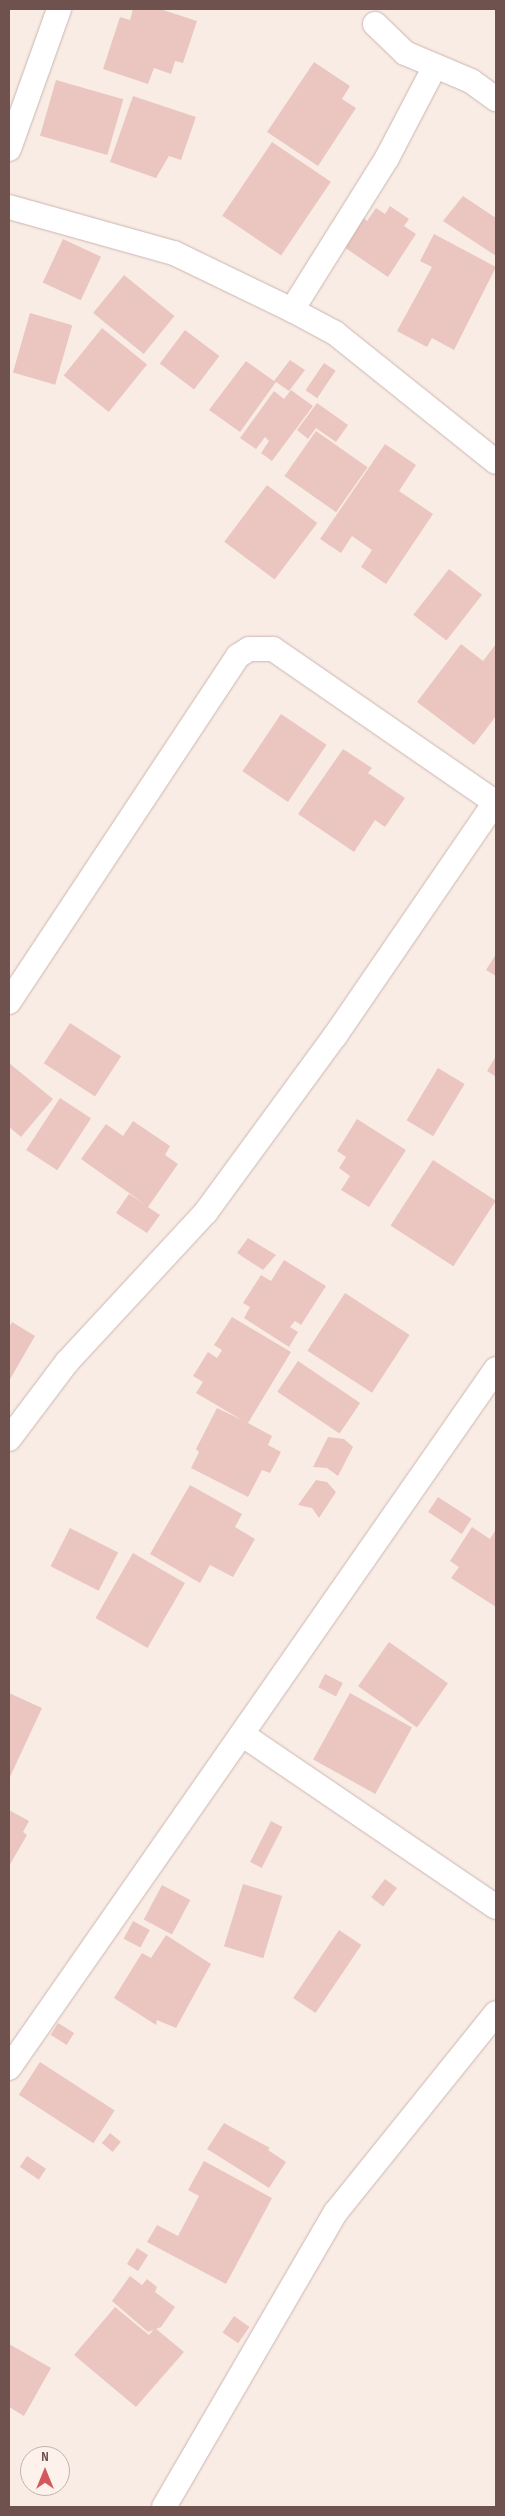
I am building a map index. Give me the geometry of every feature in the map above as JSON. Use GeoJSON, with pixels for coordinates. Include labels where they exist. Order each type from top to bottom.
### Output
{"type":"FeatureCollection","features":[{"type":"Feature","properties":{"kind":"street"},"geometry":{"type":"LineString","coordinates":[[9,149],[59,9]]}},
{"type":"Feature","properties":{"kind":"street"},"geometry":{"type":"LineString","coordinates":[[375,24],[405,53],[434,68],[471,82],[496,99]]}},
{"type":"Feature","properties":{"kind":"street"},"geometry":{"type":"LineString","coordinates":[[292,310],[387,158],[434,68]]}},
{"type":"Feature","properties":{"kind":"street"},"geometry":{"type":"LineString","coordinates":[[9,207],[174,253],[292,310],[335,333],[496,462]]}},
{"type":"Feature","properties":{"kind":"street"},"geometry":{"type":"LineString","coordinates":[[9,1002],[238,656],[249,649],[273,649],[496,802],[335,1036],[206,1212],[67,1362],[9,1439]]}},
{"type":"Feature","properties":{"kind":"street"},"geometry":{"type":"LineString","coordinates":[[9,2068],[243,1735],[496,1368]]}},
{"type":"Feature","properties":{"kind":"street"},"geometry":{"type":"LineString","coordinates":[[243,1735],[496,1907]]}},
{"type":"Feature","properties":{"kind":"street"},"geometry":{"type":"LineString","coordinates":[[164,2507],[336,2212],[496,2013]]}},
{"type":"Feature","properties":{"kind":"building"},"geometry":{"type":"Polygon","coordinates":[[[133,9],[160,9],[197,21],[183,63],[175,61],[171,74],[154,68],[148,84],[103,69],[120,17],[130,20],[133,9]]]}},
{"type":"Feature","properties":{"kind":"building"},"geometry":{"type":"Polygon","coordinates":[[[314,62],[350,86],[342,99],[356,108],[318,166],[267,132],[314,62]]]}},
{"type":"Feature","properties":{"kind":"building"},"geometry":{"type":"Polygon","coordinates":[[[56,80],[123,99],[107,155],[40,136],[56,80]]]}},
{"type":"Feature","properties":{"kind":"building"},"geometry":{"type":"Polygon","coordinates":[[[133,96],[196,117],[181,160],[169,156],[156,178],[110,162],[133,96]]]}},
{"type":"Feature","properties":{"kind":"building"},"geometry":{"type":"Polygon","coordinates":[[[272,142],[331,182],[281,255],[222,216],[272,142]]]}},
{"type":"Feature","properties":{"kind":"building"},"geometry":{"type":"Polygon","coordinates":[[[463,196],[496,218],[496,256],[443,221],[463,196]]]}},
{"type":"Feature","properties":{"kind":"building"},"geometry":{"type":"Polygon","coordinates":[[[390,206],[409,219],[404,226],[416,234],[388,277],[341,245],[361,216],[367,221],[376,208],[385,214],[390,206]]]}},
{"type":"Feature","properties":{"kind":"building"},"geometry":{"type":"Polygon","coordinates":[[[434,234],[496,267],[454,350],[432,338],[427,347],[397,331],[432,267],[420,261],[434,234]]]}},
{"type":"Feature","properties":{"kind":"building"},"geometry":{"type":"Polygon","coordinates":[[[63,239],[101,257],[81,300],[43,283],[63,239]]]}},
{"type":"Feature","properties":{"kind":"building"},"geometry":{"type":"Polygon","coordinates":[[[124,275],[175,316],[144,354],[93,313],[124,275]]]}},
{"type":"Feature","properties":{"kind":"building"},"geometry":{"type":"Polygon","coordinates":[[[30,313],[72,325],[55,385],[13,373],[30,313]]]}},
{"type":"Feature","properties":{"kind":"building"},"geometry":{"type":"Polygon","coordinates":[[[102,328],[147,365],[109,412],[64,375],[102,328]]]}},
{"type":"Feature","properties":{"kind":"building"},"geometry":{"type":"Polygon","coordinates":[[[185,330],[219,356],[194,389],[160,364],[185,330]]]}},
{"type":"Feature","properties":{"kind":"building"},"geometry":{"type":"Polygon","coordinates":[[[290,360],[305,370],[289,391],[276,382],[240,432],[209,410],[246,361],[274,381],[290,360]]]}},
{"type":"Feature","properties":{"kind":"building"},"geometry":{"type":"Polygon","coordinates":[[[324,363],[336,371],[317,398],[306,390],[324,363]]]}},
{"type":"Feature","properties":{"kind":"building"},"geometry":{"type":"Polygon","coordinates":[[[291,390],[313,406],[272,461],[261,453],[269,441],[265,437],[256,449],[240,438],[274,391],[284,399],[291,390]]]}},
{"type":"Feature","properties":{"kind":"building"},"geometry":{"type":"Polygon","coordinates":[[[317,403],[348,425],[336,442],[316,428],[308,439],[297,430],[317,403]]]}},
{"type":"Feature","properties":{"kind":"building"},"geometry":{"type":"Polygon","coordinates":[[[316,431],[368,467],[336,512],[284,476],[316,431]]]}},
{"type":"Feature","properties":{"kind":"building"},"geometry":{"type":"Polygon","coordinates":[[[385,444],[416,465],[399,491],[433,514],[386,584],[361,567],[372,550],[352,536],[341,553],[320,539],[385,444]]]}},
{"type":"Feature","properties":{"kind":"building"},"geometry":{"type":"Polygon","coordinates":[[[267,485],[317,523],[275,580],[224,542],[267,485]]]}},
{"type":"Feature","properties":{"kind":"building"},"geometry":{"type":"Polygon","coordinates":[[[449,569],[482,595],[446,641],[413,615],[449,569]]]}},
{"type":"Feature","properties":{"kind":"building"},"geometry":{"type":"Polygon","coordinates":[[[461,644],[483,661],[496,644],[496,716],[474,745],[417,702],[461,644]]]}},
{"type":"Feature","properties":{"kind":"building"},"geometry":{"type":"Polygon","coordinates":[[[281,714],[327,745],[288,802],[242,771],[281,714]]]}},
{"type":"Feature","properties":{"kind":"building"},"geometry":{"type":"Polygon","coordinates":[[[343,749],[372,768],[368,773],[405,798],[385,827],[375,820],[354,852],[298,814],[343,749]]]}},
{"type":"Feature","properties":{"kind":"building"},"geometry":{"type":"Polygon","coordinates":[[[496,954],[496,976],[486,970],[496,954]]]}},
{"type":"Feature","properties":{"kind":"building"},"geometry":{"type":"Polygon","coordinates":[[[70,1023],[121,1056],[95,1096],[44,1063],[70,1023]]]}},
{"type":"Feature","properties":{"kind":"building"},"geometry":{"type":"Polygon","coordinates":[[[496,1056],[496,1077],[487,1071],[496,1056]]]}},
{"type":"Feature","properties":{"kind":"building"},"geometry":{"type":"Polygon","coordinates":[[[9,1063],[53,1099],[21,1137],[9,1127],[9,1063]]]}},
{"type":"Feature","properties":{"kind":"building"},"geometry":{"type":"Polygon","coordinates":[[[438,1068],[465,1084],[433,1136],[407,1120],[438,1068]]]}},
{"type":"Feature","properties":{"kind":"building"},"geometry":{"type":"Polygon","coordinates":[[[60,1098],[91,1118],[57,1170],[26,1150],[60,1098]]]}},
{"type":"Feature","properties":{"kind":"building"},"geometry":{"type":"Polygon","coordinates":[[[357,1119],[406,1150],[369,1207],[341,1190],[350,1176],[339,1168],[346,1157],[337,1151],[357,1119]]]}},
{"type":"Feature","properties":{"kind":"building"},"geometry":{"type":"Polygon","coordinates":[[[133,1121],[170,1146],[165,1155],[178,1164],[148,1207],[160,1215],[147,1233],[116,1213],[129,1194],[146,1205],[81,1159],[106,1124],[123,1136],[133,1121]]]}},
{"type":"Feature","properties":{"kind":"building"},"geometry":{"type":"Polygon","coordinates":[[[433,1160],[496,1201],[453,1266],[391,1225],[433,1160]]]}},
{"type":"Feature","properties":{"kind":"building"},"geometry":{"type":"Polygon","coordinates":[[[248,1238],[276,1255],[263,1270],[237,1253],[248,1238]]]}},
{"type":"Feature","properties":{"kind":"building"},"geometry":{"type":"Polygon","coordinates":[[[284,1260],[326,1286],[301,1325],[295,1321],[290,1327],[298,1332],[289,1347],[244,1318],[250,1307],[243,1303],[261,1275],[271,1281],[284,1260]]]}},
{"type":"Feature","properties":{"kind":"building"},"geometry":{"type":"Polygon","coordinates":[[[345,1293],[410,1335],[372,1393],[307,1351],[345,1293]]]}},
{"type":"Feature","properties":{"kind":"building"},"geometry":{"type":"Polygon","coordinates":[[[232,1317],[291,1352],[248,1423],[272,1436],[268,1445],[281,1452],[270,1473],[262,1470],[248,1497],[191,1468],[199,1452],[196,1449],[217,1408],[242,1420],[196,1393],[203,1382],[193,1376],[208,1352],[217,1358],[222,1350],[214,1345],[232,1317]]]}},
{"type":"Feature","properties":{"kind":"building"},"geometry":{"type":"Polygon","coordinates":[[[12,1322],[35,1336],[9,1381],[9,1328],[12,1322]]]}},
{"type":"Feature","properties":{"kind":"building"},"geometry":{"type":"Polygon","coordinates":[[[298,1361],[360,1403],[339,1434],[277,1392],[298,1361]]]}},
{"type":"Feature","properties":{"kind":"building"},"geometry":{"type":"Polygon","coordinates":[[[328,1437],[344,1439],[353,1447],[338,1476],[327,1468],[313,1467],[328,1437]]]}},
{"type":"Feature","properties":{"kind":"building"},"geometry":{"type":"Polygon","coordinates":[[[316,1480],[327,1482],[336,1492],[319,1518],[312,1508],[298,1505],[316,1480]]]}},
{"type":"Feature","properties":{"kind":"building"},"geometry":{"type":"Polygon","coordinates":[[[190,1485],[242,1514],[235,1527],[255,1539],[233,1577],[210,1565],[200,1583],[150,1554],[190,1485]]]}},
{"type":"Feature","properties":{"kind":"building"},"geometry":{"type":"Polygon","coordinates":[[[438,1497],[472,1519],[462,1534],[428,1512],[438,1497]]]}},
{"type":"Feature","properties":{"kind":"building"},"geometry":{"type":"Polygon","coordinates":[[[472,1527],[490,1539],[496,1529],[496,1607],[451,1578],[459,1567],[450,1561],[472,1527]]]}},
{"type":"Feature","properties":{"kind":"building"},"geometry":{"type":"Polygon","coordinates":[[[70,1528],[118,1553],[99,1591],[50,1566],[70,1528]]]}},
{"type":"Feature","properties":{"kind":"building"},"geometry":{"type":"Polygon","coordinates":[[[133,1553],[185,1583],[147,1648],[96,1618],[133,1553]]]}},
{"type":"Feature","properties":{"kind":"building"},"geometry":{"type":"Polygon","coordinates":[[[389,1642],[448,1683],[417,1728],[358,1686],[389,1642]]]}},
{"type":"Feature","properties":{"kind":"building"},"geometry":{"type":"Polygon","coordinates":[[[325,1674],[343,1683],[336,1696],[318,1687],[325,1674]]]}},
{"type":"Feature","properties":{"kind":"building"},"geometry":{"type":"Polygon","coordinates":[[[9,1693],[42,1708],[9,1779],[9,1693]]]}},
{"type":"Feature","properties":{"kind":"building"},"geometry":{"type":"Polygon","coordinates":[[[350,1693],[412,1727],[375,1794],[313,1759],[350,1693]]]}},
{"type":"Feature","properties":{"kind":"building"},"geometry":{"type":"Polygon","coordinates":[[[9,1810],[29,1821],[23,1832],[27,1835],[9,1866],[9,1810]]]}},
{"type":"Feature","properties":{"kind":"building"},"geometry":{"type":"Polygon","coordinates":[[[271,1821],[283,1827],[262,1868],[250,1862],[271,1821]]]}},
{"type":"Feature","properties":{"kind":"building"},"geometry":{"type":"Polygon","coordinates":[[[385,1879],[397,1888],[383,1906],[371,1897],[385,1879]]]}},
{"type":"Feature","properties":{"kind":"building"},"geometry":{"type":"Polygon","coordinates":[[[243,1884],[282,1896],[263,1958],[224,1946],[243,1884]]]}},
{"type":"Feature","properties":{"kind":"building"},"geometry":{"type":"Polygon","coordinates":[[[162,1885],[190,1900],[172,1934],[144,1919],[162,1885]]]}},
{"type":"Feature","properties":{"kind":"building"},"geometry":{"type":"Polygon","coordinates":[[[133,1921],[150,1930],[140,1948],[124,1939],[133,1921]]]}},
{"type":"Feature","properties":{"kind":"building"},"geometry":{"type":"Polygon","coordinates":[[[339,1930],[361,1945],[316,2013],[293,1998],[339,1930]]]}},
{"type":"Feature","properties":{"kind":"building"},"geometry":{"type":"Polygon","coordinates":[[[166,1935],[211,1964],[176,2028],[157,2020],[156,2025],[114,1998],[142,1953],[151,1958],[166,1935]]]}},
{"type":"Feature","properties":{"kind":"building"},"geometry":{"type":"Polygon","coordinates":[[[58,2023],[74,2033],[67,2045],[51,2035],[58,2023]]]}},
{"type":"Feature","properties":{"kind":"building"},"geometry":{"type":"Polygon","coordinates":[[[40,2062],[115,2110],[93,2143],[19,2095],[40,2062]]]}},
{"type":"Feature","properties":{"kind":"building"},"geometry":{"type":"Polygon","coordinates":[[[224,2123],[270,2148],[268,2150],[286,2162],[269,2188],[207,2149],[224,2123]]]}},
{"type":"Feature","properties":{"kind":"building"},"geometry":{"type":"Polygon","coordinates":[[[110,2133],[121,2142],[113,2152],[102,2143],[110,2133]]]}},
{"type":"Feature","properties":{"kind":"building"},"geometry":{"type":"Polygon","coordinates":[[[27,2156],[46,2169],[39,2180],[20,2167],[27,2156]]]}},
{"type":"Feature","properties":{"kind":"building"},"geometry":{"type":"Polygon","coordinates":[[[204,2161],[272,2198],[226,2284],[147,2242],[157,2225],[178,2236],[199,2196],[188,2190],[204,2161]]]}},
{"type":"Feature","properties":{"kind":"building"},"geometry":{"type":"Polygon","coordinates":[[[137,2248],[148,2255],[138,2271],[127,2264],[137,2248]]]}},
{"type":"Feature","properties":{"kind":"building"},"geometry":{"type":"Polygon","coordinates":[[[130,2276],[142,2285],[147,2279],[157,2287],[155,2292],[175,2307],[161,2327],[148,2332],[112,2301],[130,2276]]]}},
{"type":"Feature","properties":{"kind":"building"},"geometry":{"type":"Polygon","coordinates":[[[115,2307],[149,2335],[155,2328],[184,2352],[136,2407],[74,2355],[115,2307]]]}},
{"type":"Feature","properties":{"kind":"building"},"geometry":{"type":"Polygon","coordinates":[[[234,2316],[250,2327],[238,2343],[223,2332],[234,2316]]]}},
{"type":"Feature","properties":{"kind":"building"},"geometry":{"type":"Polygon","coordinates":[[[9,2344],[51,2368],[24,2416],[9,2407],[9,2344]]]}}]}
